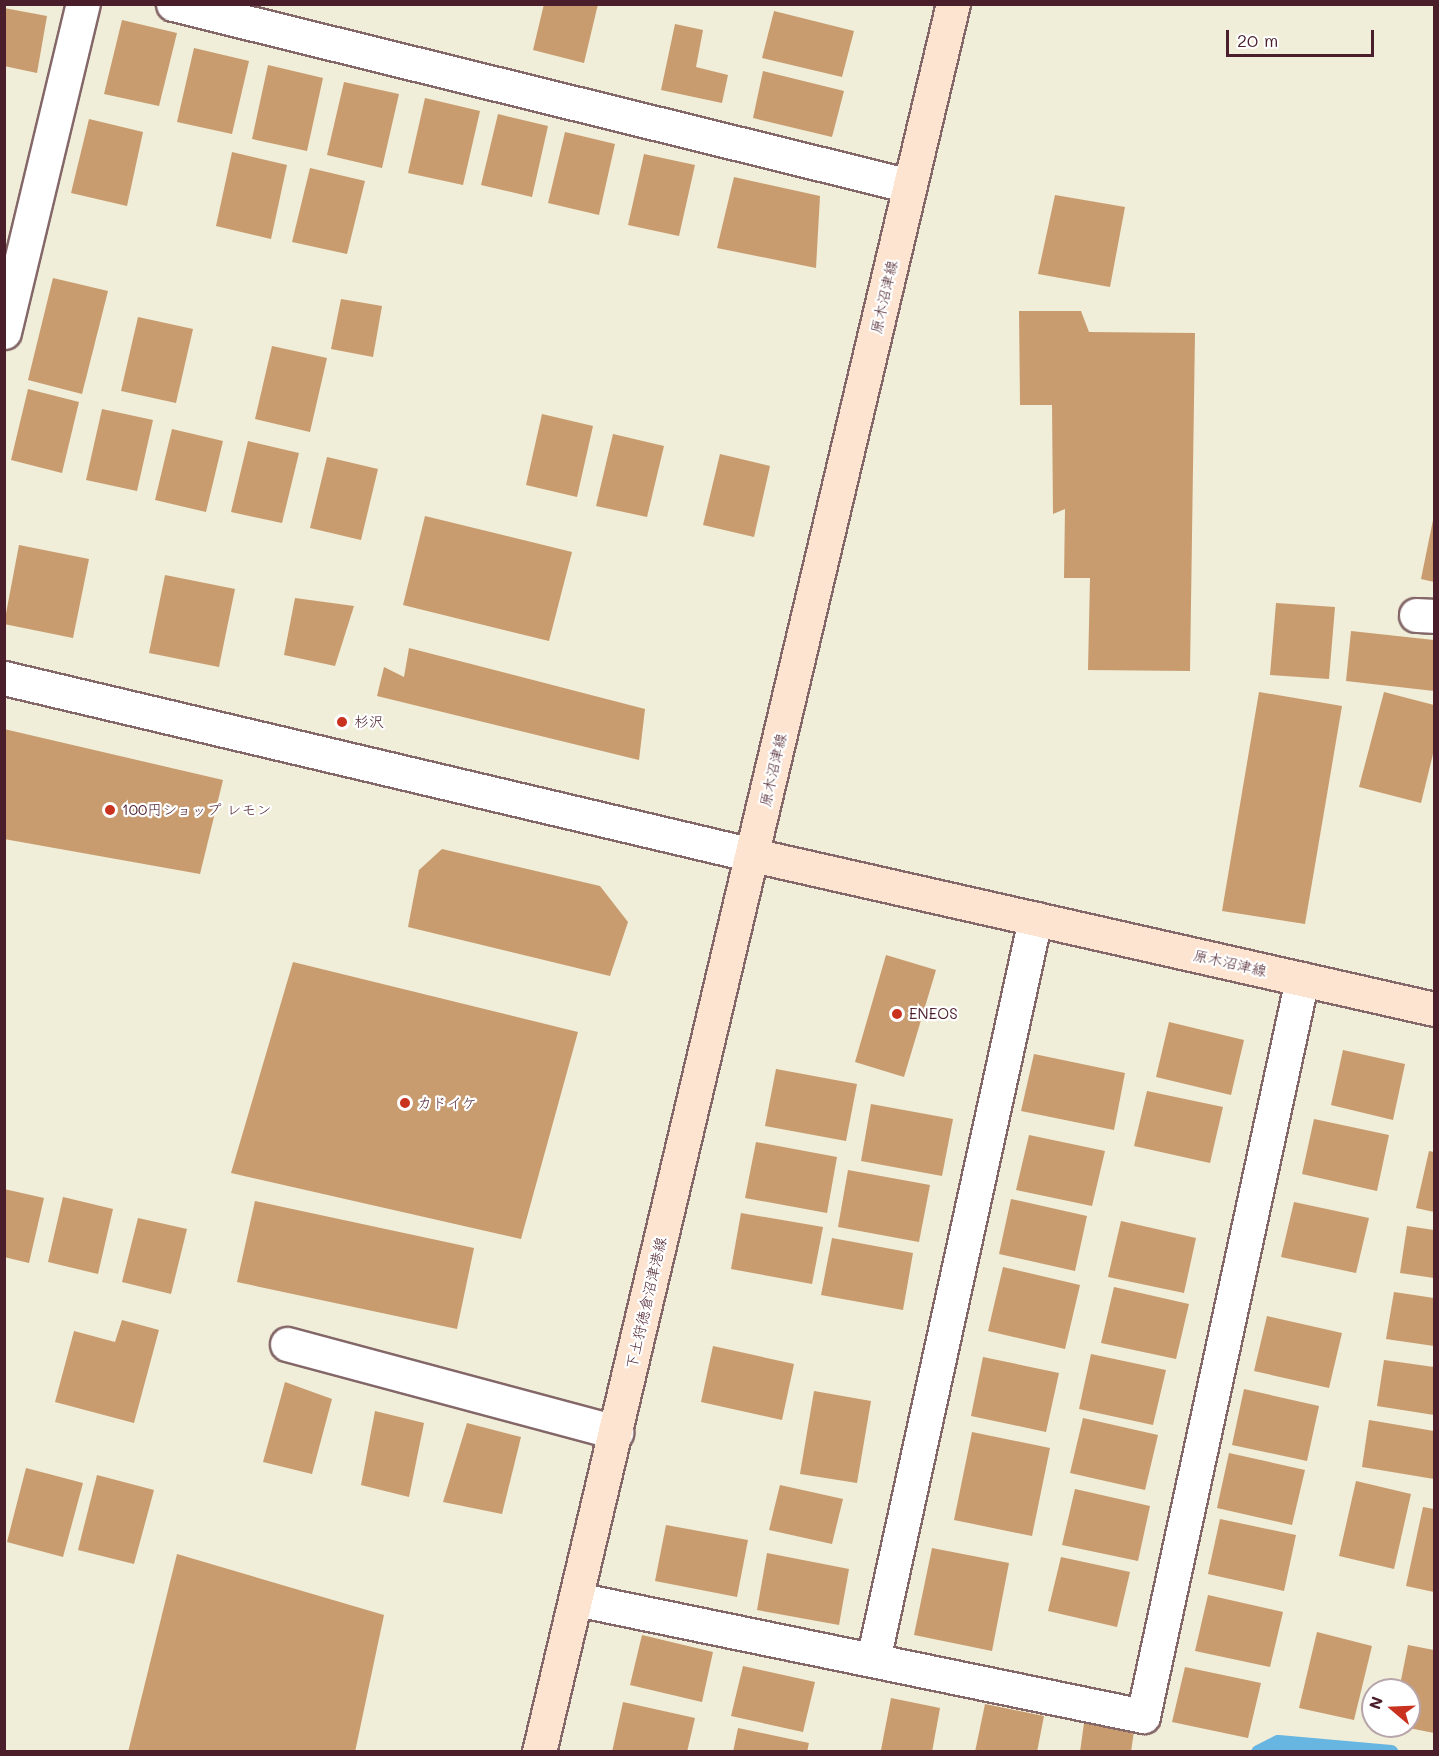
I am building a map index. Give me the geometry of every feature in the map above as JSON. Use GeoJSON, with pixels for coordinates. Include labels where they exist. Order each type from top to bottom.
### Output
{"type":"FeatureCollection","features":[{"type":"Feature","properties":{"kind":"main road","name":"原木沼津線"},"geometry":{"type":"LineString","coordinates":[[953,4],[753,855],[1434,1009]]}},
{"type":"Feature","properties":{"kind":"main road","name":"下土狩徳倉沼津港線"},"geometry":{"type":"LineString","coordinates":[[539,1752],[753,855]]}},
{"type":"Feature","properties":{"kind":"street"},"geometry":{"type":"LineString","coordinates":[[4,332],[83,4]]}},
{"type":"Feature","properties":{"kind":"street"},"geometry":{"type":"LineString","coordinates":[[172,4],[910,186]]}},
{"type":"Feature","properties":{"kind":"street"},"geometry":{"type":"LineString","coordinates":[[4,678],[753,855]]}},
{"type":"Feature","properties":{"kind":"street"},"geometry":{"type":"LineString","coordinates":[[873,1660],[1035,919]]}},
{"type":"Feature","properties":{"kind":"street"},"geometry":{"type":"LineString","coordinates":[[576,1599],[1143,1716],[1302,980]]}},
{"type":"Feature","properties":{"kind":"street"},"geometry":{"type":"LineString","coordinates":[[287,1344],[616,1432]]}},
{"type":"Feature","properties":{"kind":"building"},"geometry":{"type":"Polygon","coordinates":[[[544,4],[598,4],[584,63],[533,50],[544,4]]]}},
{"type":"Feature","properties":{"kind":"building"},"geometry":{"type":"Polygon","coordinates":[[[4,8],[47,16],[37,73],[4,66],[4,8]]]}},
{"type":"Feature","properties":{"kind":"building"},"geometry":{"type":"Polygon","coordinates":[[[774,11],[854,31],[842,77],[762,58],[774,11]]]}},
{"type":"Feature","properties":{"kind":"building"},"geometry":{"type":"Polygon","coordinates":[[[122,20],[177,33],[159,106],[104,94],[122,20]]]}},
{"type":"Feature","properties":{"kind":"building"},"geometry":{"type":"Polygon","coordinates":[[[675,24],[703,30],[696,67],[728,75],[722,103],[661,90],[675,24]]]}},
{"type":"Feature","properties":{"kind":"building"},"geometry":{"type":"Polygon","coordinates":[[[194,48],[249,61],[232,134],[177,122],[194,48]]]}},
{"type":"Feature","properties":{"kind":"building"},"geometry":{"type":"Polygon","coordinates":[[[268,65],[323,78],[307,151],[252,139],[268,65]]]}},
{"type":"Feature","properties":{"kind":"building"},"geometry":{"type":"Polygon","coordinates":[[[763,71],[844,91],[832,137],[753,118],[763,71]]]}},
{"type":"Feature","properties":{"kind":"building"},"geometry":{"type":"Polygon","coordinates":[[[344,82],[399,94],[382,168],[327,155],[344,82]]]}},
{"type":"Feature","properties":{"kind":"building"},"geometry":{"type":"Polygon","coordinates":[[[425,98],[480,111],[463,185],[408,173],[425,98]]]}},
{"type":"Feature","properties":{"kind":"building"},"geometry":{"type":"Polygon","coordinates":[[[498,114],[548,126],[532,197],[481,185],[498,114]]]}},
{"type":"Feature","properties":{"kind":"building"},"geometry":{"type":"Polygon","coordinates":[[[89,119],[143,132],[127,206],[71,193],[89,119]]]}},
{"type":"Feature","properties":{"kind":"building"},"geometry":{"type":"Polygon","coordinates":[[[565,132],[615,144],[599,215],[548,203],[565,132]]]}},
{"type":"Feature","properties":{"kind":"building"},"geometry":{"type":"Polygon","coordinates":[[[232,152],[287,165],[271,239],[216,226],[232,152]]]}},
{"type":"Feature","properties":{"kind":"building"},"geometry":{"type":"Polygon","coordinates":[[[644,154],[695,165],[679,236],[628,225],[644,154]]]}},
{"type":"Feature","properties":{"kind":"building"},"geometry":{"type":"Polygon","coordinates":[[[310,168],[365,181],[347,254],[292,242],[310,168]]]}},
{"type":"Feature","properties":{"kind":"building"},"geometry":{"type":"Polygon","coordinates":[[[734,177],[820,196],[816,268],[717,248],[734,177]]]}},
{"type":"Feature","properties":{"kind":"building"},"geometry":{"type":"Polygon","coordinates":[[[1055,195],[1125,207],[1110,287],[1038,274],[1055,195]]]}},
{"type":"Feature","properties":{"kind":"building"},"geometry":{"type":"Polygon","coordinates":[[[53,278],[108,291],[82,394],[28,380],[53,278]]]}},
{"type":"Feature","properties":{"kind":"building"},"geometry":{"type":"Polygon","coordinates":[[[341,299],[382,306],[373,357],[331,349],[341,299]]]}},
{"type":"Feature","properties":{"kind":"building"},"geometry":{"type":"Polygon","coordinates":[[[1019,311],[1081,311],[1089,332],[1195,333],[1190,671],[1088,670],[1090,578],[1064,578],[1065,509],[1053,514],[1052,405],[1020,405],[1019,311]]]}},
{"type":"Feature","properties":{"kind":"building"},"geometry":{"type":"Polygon","coordinates":[[[138,317],[193,329],[176,403],[121,391],[138,317]]]}},
{"type":"Feature","properties":{"kind":"building"},"geometry":{"type":"Polygon","coordinates":[[[272,346],[327,358],[310,432],[255,419],[272,346]]]}},
{"type":"Feature","properties":{"kind":"building"},"geometry":{"type":"Polygon","coordinates":[[[28,389],[79,402],[62,473],[11,460],[28,389]]]}},
{"type":"Feature","properties":{"kind":"building"},"geometry":{"type":"Polygon","coordinates":[[[102,409],[153,420],[137,491],[86,480],[102,409]]]}},
{"type":"Feature","properties":{"kind":"building"},"geometry":{"type":"Polygon","coordinates":[[[542,414],[593,426],[577,497],[526,485],[542,414]]]}},
{"type":"Feature","properties":{"kind":"building"},"geometry":{"type":"Polygon","coordinates":[[[172,429],[223,441],[206,512],[155,500],[172,429]]]}},
{"type":"Feature","properties":{"kind":"building"},"geometry":{"type":"Polygon","coordinates":[[[613,434],[664,446],[647,517],[596,506],[613,434]]]}},
{"type":"Feature","properties":{"kind":"building"},"geometry":{"type":"Polygon","coordinates":[[[248,441],[299,453],[282,523],[231,512],[248,441]]]}},
{"type":"Feature","properties":{"kind":"building"},"geometry":{"type":"Polygon","coordinates":[[[720,454],[770,466],[754,537],[703,525],[720,454]]]}},
{"type":"Feature","properties":{"kind":"building"},"geometry":{"type":"Polygon","coordinates":[[[327,457],[378,469],[361,540],[310,528],[327,457]]]}},
{"type":"Feature","properties":{"kind":"building"},"geometry":{"type":"Polygon","coordinates":[[[425,516],[572,552],[549,641],[403,605],[425,516]]]}},
{"type":"Feature","properties":{"kind":"building"},"geometry":{"type":"Polygon","coordinates":[[[1434,520],[1434,582],[1421,579],[1434,520]]]}},
{"type":"Feature","properties":{"kind":"building"},"geometry":{"type":"Polygon","coordinates":[[[19,545],[89,559],[73,638],[4,624],[19,545]]]}},
{"type":"Feature","properties":{"kind":"building"},"geometry":{"type":"Polygon","coordinates":[[[165,575],[235,589],[219,667],[149,653],[165,575]]]}},
{"type":"Feature","properties":{"kind":"building"},"geometry":{"type":"Polygon","coordinates":[[[295,598],[354,606],[335,666],[284,655],[295,598]]]}},
{"type":"Feature","properties":{"kind":"building"},"geometry":{"type":"Polygon","coordinates":[[[1276,603],[1335,607],[1329,679],[1270,675],[1276,603]]]}},
{"type":"Feature","properties":{"kind":"building"},"geometry":{"type":"Polygon","coordinates":[[[1351,631],[1434,640],[1434,691],[1346,681],[1351,631]]]}},
{"type":"Feature","properties":{"kind":"building"},"geometry":{"type":"Polygon","coordinates":[[[409,648],[645,709],[639,760],[377,696],[384,667],[404,677],[409,648]]]}},
{"type":"Feature","properties":{"kind":"building"},"geometry":{"type":"Polygon","coordinates":[[[1259,692],[1342,706],[1305,924],[1222,911],[1259,692]]]}},
{"type":"Feature","properties":{"kind":"building"},"geometry":{"type":"Polygon","coordinates":[[[1384,692],[1434,705],[1434,750],[1421,803],[1359,787],[1384,692]]]}},
{"type":"Feature","properties":{"kind":"building","name":"100円ショップ レモン"},"geometry":{"type":"Polygon","coordinates":[[[4,729],[223,780],[200,874],[4,839],[4,729]]]}},
{"type":"Feature","properties":{"kind":"building"},"geometry":{"type":"Polygon","coordinates":[[[442,849],[600,886],[628,922],[610,976],[408,927],[419,870],[442,849]]]}},
{"type":"Feature","properties":{"kind":"building"},"geometry":{"type":"Polygon","coordinates":[[[886,955],[936,970],[904,1077],[855,1062],[886,955]]]}},
{"type":"Feature","properties":{"kind":"building","name":"カドイケ"},"geometry":{"type":"Polygon","coordinates":[[[293,962],[578,1032],[521,1239],[231,1173],[293,962]]]}},
{"type":"Feature","properties":{"kind":"building"},"geometry":{"type":"Polygon","coordinates":[[[1169,1022],[1244,1040],[1231,1095],[1156,1077],[1169,1022]]]}},
{"type":"Feature","properties":{"kind":"building"},"geometry":{"type":"Polygon","coordinates":[[[1343,1050],[1405,1064],[1393,1120],[1331,1105],[1343,1050]]]}},
{"type":"Feature","properties":{"kind":"building"},"geometry":{"type":"Polygon","coordinates":[[[1034,1054],[1125,1073],[1114,1130],[1021,1111],[1034,1054]]]}},
{"type":"Feature","properties":{"kind":"building"},"geometry":{"type":"Polygon","coordinates":[[[776,1069],[857,1084],[846,1141],[765,1126],[776,1069]]]}},
{"type":"Feature","properties":{"kind":"building"},"geometry":{"type":"Polygon","coordinates":[[[1147,1091],[1223,1107],[1210,1163],[1134,1146],[1147,1091]]]}},
{"type":"Feature","properties":{"kind":"building"},"geometry":{"type":"Polygon","coordinates":[[[871,1104],[953,1119],[942,1176],[861,1161],[871,1104]]]}},
{"type":"Feature","properties":{"kind":"building"},"geometry":{"type":"Polygon","coordinates":[[[1314,1119],[1389,1135],[1377,1191],[1302,1174],[1314,1119]]]}},
{"type":"Feature","properties":{"kind":"building"},"geometry":{"type":"Polygon","coordinates":[[[1029,1135],[1105,1151],[1092,1206],[1016,1190],[1029,1135]]]}},
{"type":"Feature","properties":{"kind":"building"},"geometry":{"type":"Polygon","coordinates":[[[756,1142],[837,1157],[827,1213],[745,1198],[756,1142]]]}},
{"type":"Feature","properties":{"kind":"building"},"geometry":{"type":"Polygon","coordinates":[[[1429,1151],[1434,1152],[1434,1212],[1416,1208],[1429,1151]]]}},
{"type":"Feature","properties":{"kind":"building"},"geometry":{"type":"Polygon","coordinates":[[[848,1170],[930,1185],[919,1242],[838,1227],[848,1170]]]}},
{"type":"Feature","properties":{"kind":"building"},"geometry":{"type":"Polygon","coordinates":[[[4,1189],[44,1198],[29,1263],[4,1257],[4,1189]]]}},
{"type":"Feature","properties":{"kind":"building"},"geometry":{"type":"Polygon","coordinates":[[[63,1197],[113,1209],[98,1274],[48,1262],[63,1197]]]}},
{"type":"Feature","properties":{"kind":"building"},"geometry":{"type":"Polygon","coordinates":[[[1011,1199],[1087,1216],[1075,1271],[999,1254],[1011,1199]]]}},
{"type":"Feature","properties":{"kind":"building"},"geometry":{"type":"Polygon","coordinates":[[[255,1201],[474,1248],[457,1329],[237,1282],[255,1201]]]}},
{"type":"Feature","properties":{"kind":"building"},"geometry":{"type":"Polygon","coordinates":[[[1294,1202],[1369,1218],[1356,1273],[1281,1257],[1294,1202]]]}},
{"type":"Feature","properties":{"kind":"building"},"geometry":{"type":"Polygon","coordinates":[[[741,1213],[823,1227],[812,1284],[731,1269],[741,1213]]]}},
{"type":"Feature","properties":{"kind":"building"},"geometry":{"type":"Polygon","coordinates":[[[138,1218],[187,1229],[171,1294],[122,1282],[138,1218]]]}},
{"type":"Feature","properties":{"kind":"building"},"geometry":{"type":"Polygon","coordinates":[[[1121,1221],[1196,1238],[1184,1293],[1108,1277],[1121,1221]]]}},
{"type":"Feature","properties":{"kind":"building"},"geometry":{"type":"Polygon","coordinates":[[[1407,1226],[1434,1230],[1434,1278],[1400,1273],[1407,1226]]]}},
{"type":"Feature","properties":{"kind":"building"},"geometry":{"type":"Polygon","coordinates":[[[832,1238],[913,1253],[903,1310],[821,1295],[832,1238]]]}},
{"type":"Feature","properties":{"kind":"building"},"geometry":{"type":"Polygon","coordinates":[[[1003,1267],[1080,1285],[1065,1349],[988,1331],[1003,1267]]]}},
{"type":"Feature","properties":{"kind":"building"},"geometry":{"type":"Polygon","coordinates":[[[1114,1287],[1189,1304],[1176,1359],[1101,1343],[1114,1287]]]}},
{"type":"Feature","properties":{"kind":"building"},"geometry":{"type":"Polygon","coordinates":[[[1394,1292],[1434,1298],[1434,1346],[1386,1339],[1394,1292]]]}},
{"type":"Feature","properties":{"kind":"building"},"geometry":{"type":"Polygon","coordinates":[[[1267,1316],[1342,1333],[1329,1388],[1254,1371],[1267,1316]]]}},
{"type":"Feature","properties":{"kind":"building"},"geometry":{"type":"Polygon","coordinates":[[[122,1320],[159,1330],[134,1423],[55,1402],[74,1331],[115,1342],[122,1320]]]}},
{"type":"Feature","properties":{"kind":"building"},"geometry":{"type":"Polygon","coordinates":[[[713,1346],[794,1364],[782,1420],[701,1402],[713,1346]]]}},
{"type":"Feature","properties":{"kind":"building"},"geometry":{"type":"Polygon","coordinates":[[[1091,1354],[1166,1370],[1153,1425],[1079,1409],[1091,1354]]]}},
{"type":"Feature","properties":{"kind":"building"},"geometry":{"type":"Polygon","coordinates":[[[983,1357],[1059,1373],[1046,1432],[971,1416],[983,1357]]]}},
{"type":"Feature","properties":{"kind":"building"},"geometry":{"type":"Polygon","coordinates":[[[1384,1360],[1434,1367],[1434,1415],[1377,1406],[1384,1360]]]}},
{"type":"Feature","properties":{"kind":"building"},"geometry":{"type":"Polygon","coordinates":[[[285,1382],[332,1399],[312,1474],[263,1462],[285,1382]]]}},
{"type":"Feature","properties":{"kind":"building"},"geometry":{"type":"Polygon","coordinates":[[[1244,1389],[1319,1406],[1307,1461],[1232,1445],[1244,1389]]]}},
{"type":"Feature","properties":{"kind":"building"},"geometry":{"type":"Polygon","coordinates":[[[814,1391],[871,1401],[857,1483],[800,1474],[814,1391]]]}},
{"type":"Feature","properties":{"kind":"building"},"geometry":{"type":"Polygon","coordinates":[[[375,1411],[424,1423],[409,1497],[361,1485],[375,1411]]]}},
{"type":"Feature","properties":{"kind":"building"},"geometry":{"type":"Polygon","coordinates":[[[1083,1418],[1158,1435],[1145,1490],[1070,1473],[1083,1418]]]}},
{"type":"Feature","properties":{"kind":"building"},"geometry":{"type":"Polygon","coordinates":[[[1369,1420],[1434,1431],[1434,1479],[1362,1467],[1369,1420]]]}},
{"type":"Feature","properties":{"kind":"building"},"geometry":{"type":"Polygon","coordinates":[[[467,1423],[521,1437],[502,1514],[443,1502],[467,1423]]]}},
{"type":"Feature","properties":{"kind":"building"},"geometry":{"type":"Polygon","coordinates":[[[972,1432],[1050,1448],[1032,1536],[954,1520],[972,1432]]]}},
{"type":"Feature","properties":{"kind":"building"},"geometry":{"type":"Polygon","coordinates":[[[1229,1453],[1305,1470],[1292,1525],[1217,1508],[1229,1453]]]}},
{"type":"Feature","properties":{"kind":"building"},"geometry":{"type":"Polygon","coordinates":[[[26,1468],[83,1483],[63,1557],[7,1542],[26,1468]]]}},
{"type":"Feature","properties":{"kind":"building"},"geometry":{"type":"Polygon","coordinates":[[[97,1475],[154,1490],[134,1564],[78,1550],[97,1475]]]}},
{"type":"Feature","properties":{"kind":"building"},"geometry":{"type":"Polygon","coordinates":[[[1356,1481],[1411,1494],[1394,1569],[1339,1556],[1356,1481]]]}},
{"type":"Feature","properties":{"kind":"building"},"geometry":{"type":"Polygon","coordinates":[[[780,1485],[843,1499],[832,1544],[769,1530],[780,1485]]]}},
{"type":"Feature","properties":{"kind":"building"},"geometry":{"type":"Polygon","coordinates":[[[1075,1489],[1150,1506],[1138,1561],[1062,1545],[1075,1489]]]}},
{"type":"Feature","properties":{"kind":"building"},"geometry":{"type":"Polygon","coordinates":[[[1423,1507],[1434,1509],[1434,1592],[1406,1586],[1423,1507]]]}},
{"type":"Feature","properties":{"kind":"building"},"geometry":{"type":"Polygon","coordinates":[[[1220,1519],[1296,1535],[1284,1591],[1208,1574],[1220,1519]]]}},
{"type":"Feature","properties":{"kind":"building"},"geometry":{"type":"Polygon","coordinates":[[[666,1525],[748,1540],[737,1597],[655,1581],[666,1525]]]}},
{"type":"Feature","properties":{"kind":"building"},"geometry":{"type":"Polygon","coordinates":[[[932,1548],[1009,1563],[992,1651],[914,1635],[932,1548]]]}},
{"type":"Feature","properties":{"kind":"building"},"geometry":{"type":"Polygon","coordinates":[[[767,1553],[849,1569],[839,1625],[757,1610],[767,1553]]]}},
{"type":"Feature","properties":{"kind":"building"},"geometry":{"type":"Polygon","coordinates":[[[177,1554],[384,1615],[355,1752],[128,1752],[177,1554]]]}},
{"type":"Feature","properties":{"kind":"building"},"geometry":{"type":"Polygon","coordinates":[[[1061,1557],[1130,1572],[1117,1627],[1048,1611],[1061,1557]]]}},
{"type":"Feature","properties":{"kind":"building"},"geometry":{"type":"Polygon","coordinates":[[[1208,1595],[1283,1612],[1270,1667],[1195,1651],[1208,1595]]]}},
{"type":"Feature","properties":{"kind":"building"},"geometry":{"type":"Polygon","coordinates":[[[1317,1632],[1372,1646],[1364,1678],[1361,1678],[1361,1691],[1354,1720],[1299,1708],[1317,1632]]]}},
{"type":"Feature","properties":{"kind":"building"},"geometry":{"type":"Polygon","coordinates":[[[642,1635],[713,1652],[702,1702],[630,1685],[642,1635]]]}},
{"type":"Feature","properties":{"kind":"building"},"geometry":{"type":"Polygon","coordinates":[[[1408,1645],[1434,1650],[1434,1733],[1421,1730],[1421,1678],[1401,1678],[1408,1645]]]}},
{"type":"Feature","properties":{"kind":"building"},"geometry":{"type":"Polygon","coordinates":[[[743,1666],[815,1682],[803,1732],[731,1716],[743,1666]]]}},
{"type":"Feature","properties":{"kind":"building"},"geometry":{"type":"Polygon","coordinates":[[[1185,1667],[1261,1683],[1248,1738],[1172,1722],[1185,1667]]]}},
{"type":"Feature","properties":{"kind":"building"},"geometry":{"type":"Polygon","coordinates":[[[891,1698],[940,1708],[932,1752],[881,1750],[891,1698]]]}},
{"type":"Feature","properties":{"kind":"building"},"geometry":{"type":"Polygon","coordinates":[[[623,1702],[695,1718],[687,1752],[612,1752],[623,1702]]]}},
{"type":"Feature","properties":{"kind":"building"},"geometry":{"type":"Polygon","coordinates":[[[985,1704],[1044,1716],[1037,1752],[975,1752],[985,1704]]]}},
{"type":"Feature","properties":{"kind":"building"},"geometry":{"type":"Polygon","coordinates":[[[1084,1723],[1134,1731],[1131,1752],[1080,1752],[1084,1723]]]}},
{"type":"Feature","properties":{"kind":"building"},"geometry":{"type":"Polygon","coordinates":[[[738,1728],[809,1743],[807,1752],[733,1752],[738,1728]]]}},
{"type":"Feature","properties":{"kind":"waterway"},"geometry":{"type":"LineString","coordinates":[[1258,1752],[1278,1742],[1391,1752]]}},
{"type":"Feature","properties":{"kind":"place","name":"杉沢"},"geometry":{"type":"Point","coordinates":[342,722]}},
{"type":"Feature","properties":{"kind":"place","name":"100円ショップ レモン"},"geometry":{"type":"Point","coordinates":[110,810]}},
{"type":"Feature","properties":{"kind":"place","name":"ENEOS"},"geometry":{"type":"Point","coordinates":[897,1014]}},
{"type":"Feature","properties":{"kind":"place","name":"カドイケ"},"geometry":{"type":"Point","coordinates":[405,1103]}}]}
